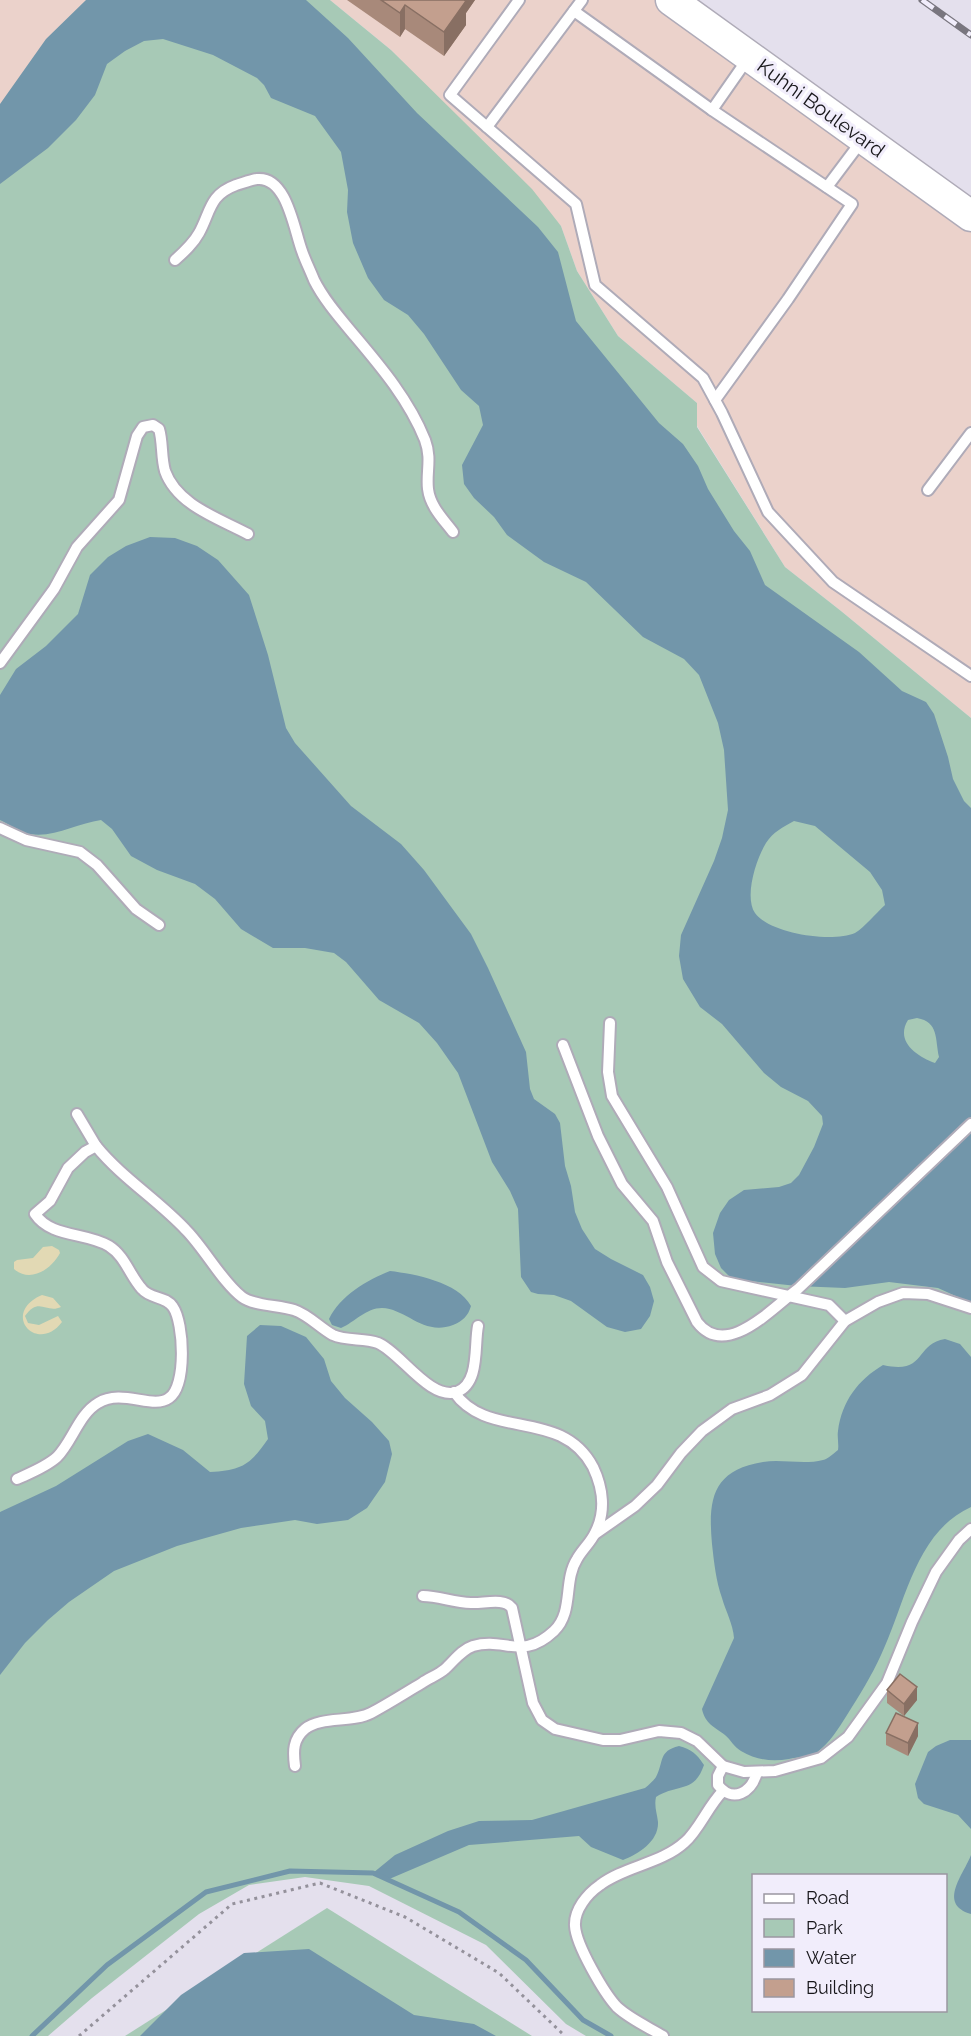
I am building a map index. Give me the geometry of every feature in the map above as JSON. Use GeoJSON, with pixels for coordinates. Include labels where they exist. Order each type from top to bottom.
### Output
{"type":"FeatureCollection","features":[{"type":"Feature","properties":{"kind":"street","name":"Kuhni Boulevard"},"geometry":{"type":"LineString","coordinates":[[671,0],[971,216]]}},
{"type":"Feature","properties":{"kind":"lane"},"geometry":{"type":"LineString","coordinates":[[519,0],[450,95],[576,204],[595,285],[703,378],[768,512],[833,582],[971,676]]}},
{"type":"Feature","properties":{"kind":"lane"},"geometry":{"type":"LineString","coordinates":[[487,127],[582,0]]}},
{"type":"Feature","properties":{"kind":"lane"},"geometry":{"type":"LineString","coordinates":[[574,10],[712,110],[852,204],[788,299],[715,400]]}},
{"type":"Feature","properties":{"kind":"lane"},"geometry":{"type":"LineString","coordinates":[[712,110],[749,57]]}},
{"type":"Feature","properties":{"kind":"lane"},"geometry":{"type":"LineString","coordinates":[[827,187],[863,138]]}},
{"type":"Feature","properties":{"kind":"lane"},"geometry":{"type":"LineString","coordinates":[[175,260],[199,233],[218,194],[246,181],[259,178],[275,185],[281,192],[289,210],[302,252],[316,283],[337,314],[400,393],[425,440],[429,455],[428,487],[431,501],[453,532]]}},
{"type":"Feature","properties":{"kind":"lane"},"geometry":{"type":"LineString","coordinates":[[0,663],[54,589],[77,547],[119,500],[135,441],[143,427],[153,425],[159,429],[165,469],[174,489],[181,497],[248,534]]}},
{"type":"Feature","properties":{"kind":"lane"},"geometry":{"type":"LineString","coordinates":[[928,490],[971,433]]}},
{"type":"Feature","properties":{"kind":"lane"},"geometry":{"type":"LineString","coordinates":[[0,828],[26,840],[80,852],[97,865],[136,909],[159,925]]}},
{"type":"Feature","properties":{"kind":"lane"},"geometry":{"type":"LineString","coordinates":[[610,1023],[608,1072],[612,1096],[667,1187],[703,1267],[721,1281],[794,1292],[829,1305],[845,1321]]}},
{"type":"Feature","properties":{"kind":"lane"},"geometry":{"type":"LineString","coordinates":[[563,1045],[598,1136],[622,1184],[653,1221],[667,1262],[697,1322],[703,1330],[718,1336],[728,1336],[746,1328],[775,1308],[971,1124]]}},
{"type":"Feature","properties":{"kind":"lane"},"geometry":{"type":"LineString","coordinates":[[77,1114],[96,1146],[121,1173],[187,1231],[240,1296],[295,1310],[333,1335],[378,1344],[389,1349],[413,1373],[436,1389],[454,1392],[464,1388],[472,1375],[478,1326]]}},
{"type":"Feature","properties":{"kind":"lane"},"geometry":{"type":"LineString","coordinates":[[17,1479],[56,1458],[99,1402],[117,1397],[162,1401],[171,1397],[179,1383],[182,1371],[177,1314],[171,1304],[146,1293],[122,1258],[109,1246],[50,1228],[39,1221],[35,1215],[50,1201],[68,1168],[85,1152],[96,1146]]}},
{"type":"Feature","properties":{"kind":"lane"},"geometry":{"type":"LineString","coordinates":[[295,1766],[293,1750],[295,1742],[310,1726],[368,1715],[444,1670],[460,1654],[473,1646],[520,1648],[537,1643],[548,1636],[562,1621],[574,1563],[595,1534],[635,1506],[657,1485],[681,1453],[702,1431],[732,1409],[770,1395],[802,1375],[845,1321],[878,1302],[903,1293],[928,1294],[971,1308]]}},
{"type":"Feature","properties":{"kind":"lane"},"geometry":{"type":"LineString","coordinates":[[454,1392],[467,1406],[483,1414],[504,1422],[543,1428],[573,1442],[591,1465],[599,1480],[602,1509],[595,1534]]}},
{"type":"Feature","properties":{"kind":"lane"},"geometry":{"type":"LineString","coordinates":[[602,1509],[617,1518]]}},
{"type":"Feature","properties":{"kind":"lane"},"geometry":{"type":"LineString","coordinates":[[423,1596],[470,1604],[503,1601],[509,1604],[533,1703],[536,1712],[548,1726],[577,1736],[603,1740],[620,1740],[659,1731],[681,1733],[697,1741],[723,1766],[744,1772],[775,1771],[821,1758],[848,1737],[887,1683],[936,1572],[959,1539],[971,1529]]}},
{"type":"Feature","properties":{"kind":"lane"},"geometry":{"type":"LineString","coordinates":[[723,1766],[717,1779],[718,1785],[728,1794],[740,1793],[751,1786],[757,1772]]}},
{"type":"Feature","properties":{"kind":"lane"},"geometry":{"type":"LineString","coordinates":[[663,2036],[627,2015],[612,2001],[597,1978],[577,1937],[576,1917],[581,1905],[599,1885],[623,1871],[668,1854],[687,1840],[711,1803],[723,1791]]}},
{"type":"Feature","properties":{"kind":"path"},"geometry":{"type":"LineString","coordinates":[[79,2036],[232,1904],[320,1883],[405,1917],[499,1973],[565,2036]]}},
{"type":"Feature","properties":{"kind":"shaded area"},"geometry":{"type":"Polygon","coordinates":[[[0,0],[137,0],[0,128],[0,0]]]}},
{"type":"Feature","properties":{"kind":"shaded area"},"geometry":{"type":"Polygon","coordinates":[[[330,0],[671,0],[971,216],[971,718],[785,567],[697,426],[697,403],[618,336],[577,271],[561,226],[391,50],[330,0]]]}},
{"type":"Feature","properties":{"kind":"green space"},"geometry":{"type":"Polygon","coordinates":[[[137,0],[330,0],[391,50],[532,189],[561,226],[577,271],[618,336],[697,403],[697,427],[785,567],[971,718],[971,2036],[586,2036],[566,2024],[486,1945],[369,1886],[305,1877],[249,1885],[199,1914],[92,1998],[48,2036],[0,2036],[0,142],[137,0]]]}},
{"type":"Feature","properties":{"kind":"green space"},"geometry":{"type":"Polygon","coordinates":[[[327,1908],[532,2036],[125,2036],[327,1908]]]}},
{"type":"Feature","properties":{"kind":"sand"},"geometry":{"type":"Polygon","coordinates":[[[52,1246],[60,1253],[51,1265],[40,1273],[27,1275],[14,1269],[14,1262],[17,1260],[33,1258],[43,1247],[52,1246]]]}},
{"type":"Feature","properties":{"kind":"sand"},"geometry":{"type":"Polygon","coordinates":[[[42,1295],[53,1298],[61,1307],[51,1309],[34,1307],[25,1316],[28,1323],[39,1325],[58,1316],[62,1322],[52,1331],[42,1334],[34,1333],[27,1328],[23,1320],[24,1311],[30,1303],[42,1295]]]}},
{"type":"Feature","properties":{"kind":"water"},"geometry":{"type":"Polygon","coordinates":[[[86,0],[306,0],[348,38],[417,113],[538,227],[558,252],[576,321],[659,423],[683,444],[698,466],[708,489],[734,531],[750,551],[765,585],[859,652],[902,691],[926,702],[934,714],[953,779],[964,801],[971,808],[971,1303],[938,1288],[889,1282],[845,1288],[797,1286],[732,1279],[721,1268],[715,1254],[713,1233],[720,1213],[729,1200],[744,1190],[779,1187],[791,1183],[799,1175],[823,1124],[822,1116],[808,1101],[781,1087],[764,1073],[722,1024],[700,1007],[683,979],[679,956],[681,935],[714,861],[728,810],[724,750],[718,723],[699,675],[684,659],[643,637],[586,582],[544,562],[507,535],[464,484],[462,465],[483,425],[479,406],[461,390],[424,334],[408,315],[384,300],[368,278],[353,243],[347,212],[348,190],[341,152],[315,116],[271,98],[257,78],[213,55],[163,39],[144,41],[107,64],[95,95],[76,120],[48,148],[0,184],[0,104],[46,39],[86,0]],[[794,821],[772,836],[759,858],[751,888],[752,906],[755,913],[774,926],[802,935],[832,937],[855,933],[885,905],[882,890],[870,872],[815,826],[794,821]],[[917,1018],[908,1020],[904,1035],[906,1041],[915,1052],[935,1063],[939,1057],[933,1027],[917,1018]]]}},
{"type":"Feature","properties":{"kind":"water"},"geometry":{"type":"Polygon","coordinates":[[[150,537],[175,538],[197,546],[218,560],[249,595],[268,655],[286,728],[295,743],[351,806],[401,844],[424,870],[471,934],[526,1052],[530,1089],[534,1099],[555,1114],[560,1123],[565,1166],[575,1212],[582,1229],[595,1249],[643,1275],[650,1287],[654,1301],[650,1316],[641,1329],[625,1332],[607,1327],[571,1301],[554,1295],[531,1292],[521,1277],[518,1209],[492,1162],[458,1073],[437,1043],[419,1023],[379,1000],[346,962],[334,953],[305,948],[273,948],[241,929],[215,899],[195,884],[157,870],[131,856],[112,829],[101,820],[39,835],[23,832],[0,820],[0,695],[16,669],[46,646],[78,614],[90,575],[108,557],[126,546],[150,537]]]}},
{"type":"Feature","properties":{"kind":"water"},"geometry":{"type":"Polygon","coordinates":[[[390,1271],[423,1277],[446,1285],[465,1298],[471,1306],[468,1313],[460,1322],[453,1325],[433,1327],[391,1309],[382,1308],[366,1313],[341,1328],[332,1325],[329,1319],[347,1296],[363,1284],[390,1271]]]}},
{"type":"Feature","properties":{"kind":"water"},"geometry":{"type":"Polygon","coordinates":[[[260,1325],[281,1326],[306,1337],[324,1359],[331,1381],[389,1441],[392,1454],[385,1482],[367,1508],[348,1520],[317,1524],[295,1520],[241,1528],[177,1546],[114,1571],[69,1602],[48,1620],[25,1643],[0,1675],[0,1512],[56,1486],[128,1441],[148,1434],[183,1450],[210,1472],[238,1468],[250,1460],[268,1439],[265,1421],[251,1406],[244,1384],[247,1336],[260,1325]]]}},
{"type":"Feature","properties":{"kind":"water"},"geometry":{"type":"Polygon","coordinates":[[[945,1339],[960,1344],[971,1357],[971,1507],[952,1518],[924,1552],[874,1670],[825,1745],[816,1753],[783,1760],[764,1760],[747,1754],[708,1722],[702,1709],[734,1638],[715,1571],[711,1514],[717,1490],[723,1480],[746,1466],[770,1461],[816,1461],[829,1457],[838,1450],[840,1420],[847,1401],[866,1377],[883,1365],[907,1366],[935,1342],[945,1339]]]}},
{"type":"Feature","properties":{"kind":"water"},"geometry":{"type":"Polygon","coordinates":[[[950,1740],[971,1740],[971,1829],[958,1815],[924,1804],[918,1798],[915,1784],[928,1752],[950,1740]]]}},
{"type":"Feature","properties":{"kind":"water"},"geometry":{"type":"Polygon","coordinates":[[[679,1746],[690,1750],[704,1765],[700,1774],[690,1784],[656,1797],[658,1822],[652,1841],[623,1860],[591,1847],[579,1836],[469,1845],[387,1880],[373,1873],[395,1855],[448,1831],[479,1821],[532,1820],[645,1788],[656,1777],[665,1754],[679,1746]]]}},
{"type":"Feature","properties":{"kind":"water"},"geometry":{"type":"Polygon","coordinates":[[[971,1855],[971,1914],[961,1909],[954,1896],[959,1879],[971,1855]]]}},
{"type":"Feature","properties":{"kind":"water"},"geometry":{"type":"Polygon","coordinates":[[[309,1949],[414,2015],[474,2024],[496,2036],[140,2036],[181,1995],[244,1953],[309,1949]]]}},
{"type":"Feature","properties":{"kind":"building"},"geometry":{"type":"Polygon","coordinates":[[[381,0],[466,1],[444,32],[405,5],[400,13],[381,0]]]}},
{"type":"Feature","properties":{"kind":"building"},"geometry":{"type":"Polygon","coordinates":[[[900,1674],[917,1687],[904,1704],[887,1690],[900,1674]]]}},
{"type":"Feature","properties":{"kind":"building"},"geometry":{"type":"Polygon","coordinates":[[[896,1713],[918,1723],[908,1743],[886,1733],[896,1713]]]}},
{"type":"Feature","properties":{"kind":"waterway"},"geometry":{"type":"LineString","coordinates":[[32,2036],[107,1965],[206,1892],[290,1871],[373,1873],[459,1912],[526,1960],[583,2020],[611,2036]]}},
{"type":"Feature","properties":{"kind":"railway"},"geometry":{"type":"LineString","coordinates":[[922,0],[971,35]]}}]}
